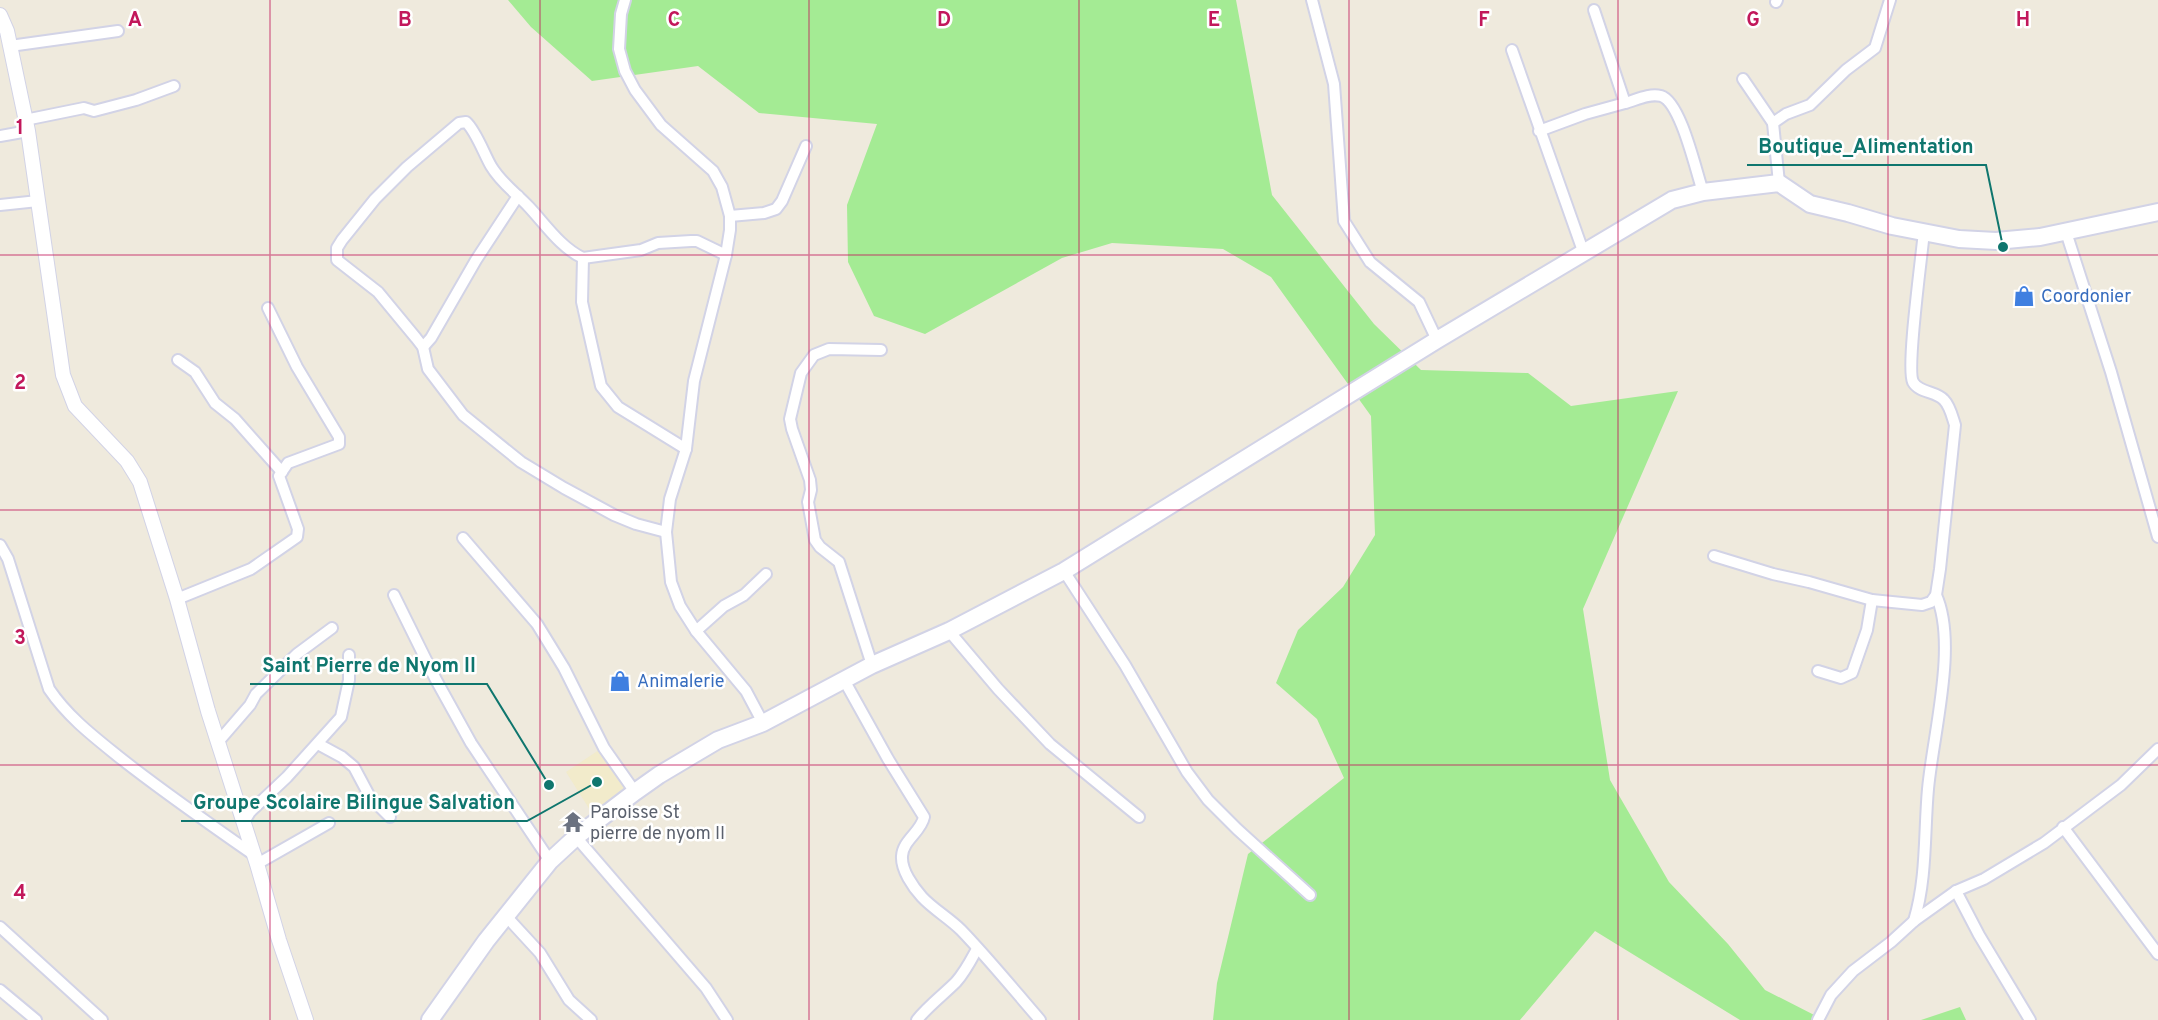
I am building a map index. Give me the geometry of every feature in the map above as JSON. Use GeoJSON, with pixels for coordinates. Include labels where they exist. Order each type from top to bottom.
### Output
{"type":"FeatureCollection","features":[{"type":"Feature","properties":{"kind":"main road"},"geometry":{"type":"LineString","coordinates":[[430,1020],[505,915],[550,861],[576,837],[635,792],[718,740],[763,723],[872,665],[949,631],[1064,571],[1437,340],[1672,200],[1703,192],[1779,183],[1810,204],[1892,226],[1959,238],[1996,241],[2040,237],[2158,212]]}},
{"type":"Feature","properties":{"kind":"street"},"geometry":{"type":"LineString","coordinates":[[625,0],[621,14],[620,49],[624,71],[635,90],[662,125],[712,171],[722,187],[730,216],[726,255],[694,381],[686,449],[672,490],[666,532],[671,582],[681,606],[696,631],[746,692],[763,723]]}},
{"type":"Feature","properties":{"kind":"street"},"geometry":{"type":"LineString","coordinates":[[1312,0],[1334,84],[1344,221],[1370,262],[1419,302],[1437,340]]}},
{"type":"Feature","properties":{"kind":"street"},"geometry":{"type":"LineString","coordinates":[[1773,123],[1786,114],[1810,105],[1846,70],[1875,48],[1890,0]]}},
{"type":"Feature","properties":{"kind":"street"},"geometry":{"type":"LineString","coordinates":[[1594,10],[1625,103]]}},
{"type":"Feature","properties":{"kind":"street"},"geometry":{"type":"LineString","coordinates":[[0,15],[7,31],[27,126],[63,375],[68,392],[75,406],[127,461],[140,482],[279,940],[306,1020]]}},
{"type":"Feature","properties":{"kind":"street"},"geometry":{"type":"LineString","coordinates":[[10,46],[118,31]]}},
{"type":"Feature","properties":{"kind":"street"},"geometry":{"type":"LineString","coordinates":[[1512,51],[1583,251]]}},
{"type":"Feature","properties":{"kind":"street"},"geometry":{"type":"LineString","coordinates":[[1743,79],[1773,123],[1779,183]]}},
{"type":"Feature","properties":{"kind":"street"},"geometry":{"type":"LineString","coordinates":[[0,136],[84,108],[94,111],[136,100],[174,86]]}},
{"type":"Feature","properties":{"kind":"street"},"geometry":{"type":"LineString","coordinates":[[1539,131],[1585,114],[1653,95],[1664,97],[1671,103],[1678,117],[1703,192]]}},
{"type":"Feature","properties":{"kind":"street"},"geometry":{"type":"LineString","coordinates":[[666,532],[636,524],[598,507],[521,462],[457,410],[428,369],[423,347],[378,292],[337,260],[337,248],[400,173],[463,121],[470,125],[481,150],[500,180],[567,247],[583,258],[641,250],[658,243],[691,241],[697,241],[726,255]]}},
{"type":"Feature","properties":{"kind":"street"},"geometry":{"type":"LineString","coordinates":[[730,216],[764,213],[776,209],[782,201],[806,146]]}},
{"type":"Feature","properties":{"kind":"street"},"geometry":{"type":"LineString","coordinates":[[423,347],[431,338],[476,260],[518,196]]}},
{"type":"Feature","properties":{"kind":"street"},"geometry":{"type":"LineString","coordinates":[[0,205],[38,201]]}},
{"type":"Feature","properties":{"kind":"street"},"geometry":{"type":"LineString","coordinates":[[1714,555],[1773,574],[1872,600],[1922,605],[1931,602],[1936,595],[1941,569],[1955,425],[1951,411],[1943,399],[1917,387],[1911,379],[1924,231]]}},
{"type":"Feature","properties":{"kind":"street"},"geometry":{"type":"LineString","coordinates":[[2066,232],[2111,372],[2158,537]]}},
{"type":"Feature","properties":{"kind":"street"},"geometry":{"type":"LineString","coordinates":[[583,258],[582,302],[601,386],[618,407],[686,449]]}},
{"type":"Feature","properties":{"kind":"street"},"geometry":{"type":"LineString","coordinates":[[177,599],[251,569],[297,537],[298,529],[279,476],[288,463],[337,446],[340,441],[297,367],[268,308]]}},
{"type":"Feature","properties":{"kind":"street"},"geometry":{"type":"LineString","coordinates":[[872,665],[839,562],[815,540],[808,502],[811,490],[810,480],[790,419],[801,373],[814,355],[829,349],[881,350]]}},
{"type":"Feature","properties":{"kind":"street"},"geometry":{"type":"LineString","coordinates":[[178,360],[195,372],[215,403],[235,419],[282,472]]}},
{"type":"Feature","properties":{"kind":"street"},"geometry":{"type":"LineString","coordinates":[[463,538],[537,624],[564,668],[604,748],[635,792]]}},
{"type":"Feature","properties":{"kind":"street"},"geometry":{"type":"LineString","coordinates":[[0,545],[8,558],[49,689],[61,705],[85,730],[256,860]]}},
{"type":"Feature","properties":{"kind":"street"},"geometry":{"type":"LineString","coordinates":[[1064,571],[1125,665],[1187,772],[1208,800],[1310,895]]}},
{"type":"Feature","properties":{"kind":"street"},"geometry":{"type":"LineString","coordinates":[[696,631],[724,606],[744,595],[766,574]]}},
{"type":"Feature","properties":{"kind":"street"},"geometry":{"type":"LineString","coordinates":[[394,595],[471,743],[550,861]]}},
{"type":"Feature","properties":{"kind":"street"},"geometry":{"type":"LineString","coordinates":[[1914,921],[1922,886],[1928,787],[1944,652],[1945,627],[1942,607],[1936,595]]}},
{"type":"Feature","properties":{"kind":"street"},"geometry":{"type":"LineString","coordinates":[[1818,671],[1842,678],[1852,673],[1867,630],[1872,600]]}},
{"type":"Feature","properties":{"kind":"street"},"geometry":{"type":"LineString","coordinates":[[218,742],[256,694],[297,654],[332,628]]}},
{"type":"Feature","properties":{"kind":"street"},"geometry":{"type":"LineString","coordinates":[[949,631],[1050,744],[1139,817]]}},
{"type":"Feature","properties":{"kind":"street"},"geometry":{"type":"LineString","coordinates":[[244,822],[250,812],[318,744],[341,717],[345,708],[350,675],[349,655]]}},
{"type":"Feature","properties":{"kind":"street"},"geometry":{"type":"LineString","coordinates":[[844,680],[924,817],[923,823],[904,847],[902,855],[902,864],[909,880],[921,897],[960,929],[1040,1020]]}},
{"type":"Feature","properties":{"kind":"street"},"geometry":{"type":"LineString","coordinates":[[318,744],[342,757],[354,767],[370,797],[390,817]]}},
{"type":"Feature","properties":{"kind":"street"},"geometry":{"type":"LineString","coordinates":[[1818,1020],[1831,995],[1853,971],[1914,921],[1956,891],[1984,879],[2044,843],[2121,785],[2158,749]]}},
{"type":"Feature","properties":{"kind":"street"},"geometry":{"type":"LineString","coordinates":[[256,860],[329,823]]}},
{"type":"Feature","properties":{"kind":"street"},"geometry":{"type":"LineString","coordinates":[[2063,827],[2158,954]]}},
{"type":"Feature","properties":{"kind":"street"},"geometry":{"type":"LineString","coordinates":[[576,837],[706,988],[727,1020]]}},
{"type":"Feature","properties":{"kind":"street"},"geometry":{"type":"LineString","coordinates":[[1956,891],[1979,935],[2030,1020]]}},
{"type":"Feature","properties":{"kind":"street"},"geometry":{"type":"LineString","coordinates":[[505,915],[540,953],[569,1000],[591,1020]]}},
{"type":"Feature","properties":{"kind":"street"},"geometry":{"type":"LineString","coordinates":[[0,927],[102,1020]]}},
{"type":"Feature","properties":{"kind":"street"},"geometry":{"type":"LineString","coordinates":[[917,1020],[956,981],[977,949]]}},
{"type":"Feature","properties":{"kind":"street"},"geometry":{"type":"LineString","coordinates":[[0,990],[36,1020]]}},
{"type":"Feature","properties":{"kind":"shaded area"},"geometry":{"type":"Polygon","coordinates":[[[599,750],[628,792],[595,818],[566,772],[599,750]]]}},
{"type":"Feature","properties":{"kind":"green space"},"geometry":{"type":"Polygon","coordinates":[[[508,0],[1236,0],[1272,195],[1374,324],[1421,370],[1528,373],[1571,406],[1678,391],[1583,609],[1610,780],[1669,882],[1728,944],[1765,990],[1824,1020],[1740,1020],[1595,931],[1520,1020],[1213,1020],[1217,983],[1248,854],[1344,778],[1317,719],[1276,683],[1298,630],[1343,587],[1375,535],[1371,416],[1271,277],[1223,249],[1112,243],[1062,258],[925,334],[874,316],[848,262],[847,205],[877,124],[759,113],[698,66],[592,81],[531,27],[508,0]]]}},
{"type":"Feature","properties":{"kind":"green space"},"geometry":{"type":"Polygon","coordinates":[[[1960,1007],[1966,1020],[1921,1020],[1960,1007]]]}},
{"type":"Feature","properties":{"kind":"place","name":"Boutique_Alimentation"},"geometry":{"type":"Point","coordinates":[2003,247]}},
{"type":"Feature","properties":{"kind":"place","name":"Coordonier"},"geometry":{"type":"Point","coordinates":[2024,296]}},
{"type":"Feature","properties":{"kind":"place","name":"Animalerie"},"geometry":{"type":"Point","coordinates":[620,681]}},
{"type":"Feature","properties":{"kind":"place","name":"Groupe Scolaire Bilingue Salvation"},"geometry":{"type":"Point","coordinates":[597,782]}},
{"type":"Feature","properties":{"kind":"place","name":"Saint Pierre de Nyom II"},"geometry":{"type":"Point","coordinates":[549,785]}},
{"type":"Feature","properties":{"kind":"place","name":"Paroisse St pierre de nyom II"},"geometry":{"type":"Point","coordinates":[573,822]}}]}
